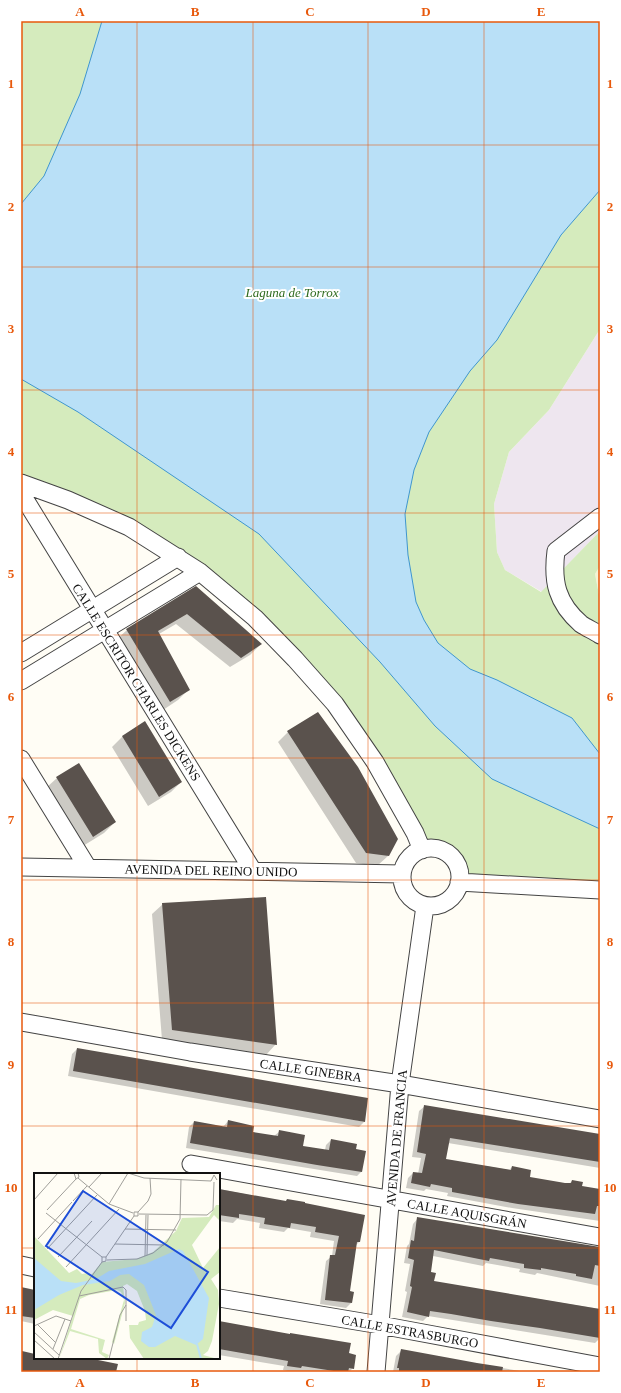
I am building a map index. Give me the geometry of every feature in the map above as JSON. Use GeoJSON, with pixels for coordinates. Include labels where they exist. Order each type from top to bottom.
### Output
{"type":"FeatureCollection","features":[{"type":"Feature","properties":{"kind":"street"},"geometry":{"type":"LineString","coordinates":[[21,482],[68,500],[129,527],[200,572],[255,618],[295,659],[335,704],[375,762],[415,833],[422,850]]}},
{"type":"Feature","properties":{"kind":"street","name":"CALLE ESCRITOR CHARLES DICKENS"},"geometry":{"type":"LineString","coordinates":[[21,493],[253,871]]}},
{"type":"Feature","properties":{"kind":"street"},"geometry":{"type":"LineString","coordinates":[[600,517],[556,551],[554,567],[556,587],[567,608],[582,624],[600,635]]}},
{"type":"Feature","properties":{"kind":"street"},"geometry":{"type":"LineString","coordinates":[[21,653],[178,557]]}},
{"type":"Feature","properties":{"kind":"street"},"geometry":{"type":"LineString","coordinates":[[21,681],[200,572]]}},
{"type":"Feature","properties":{"kind":"street"},"geometry":{"type":"LineString","coordinates":[[21,759],[88,868]]}},
{"type":"Feature","properties":{"kind":"street"},"geometry":{"type":"LineString","coordinates":[[432,848],[442,850],[450,856],[458,868],[459,882],[456,891],[451,899],[443,904],[424,906],[417,903],[407,894],[402,883],[404,866],[408,859],[415,853],[422,850],[432,848]]}},
{"type":"Feature","properties":{"kind":"street","name":"AVENIDA DEL REINO UNIDO"},"geometry":{"type":"LineString","coordinates":[[21,867],[402,874]]}},
{"type":"Feature","properties":{"kind":"street"},"geometry":{"type":"LineString","coordinates":[[459,882],[600,890]]}},
{"type":"Feature","properties":{"kind":"street","name":"AVENIDA DE FRANCIA"},"geometry":{"type":"LineString","coordinates":[[376,1372],[400,1084],[424,906]]}},
{"type":"Feature","properties":{"kind":"street","name":"CALLE GINEBRA"},"geometry":{"type":"LineString","coordinates":[[21,1022],[190,1052],[400,1084],[600,1119]]}},
{"type":"Feature","properties":{"kind":"street","name":"CALLE AQUISGRÁN"},"geometry":{"type":"LineString","coordinates":[[191,1164],[600,1237]]}},
{"type":"Feature","properties":{"kind":"street"},"geometry":{"type":"LineString","coordinates":[[21,1266],[34,1268]]}},
{"type":"Feature","properties":{"kind":"street","name":"CALLE ESTRASBURGO"},"geometry":{"type":"LineString","coordinates":[[220,1298],[380,1325],[600,1366]]}},
{"type":"Feature","properties":{"kind":"shaded area"},"geometry":{"type":"Polygon","coordinates":[[[600,329],[600,531],[542,592],[505,570],[497,552],[494,504],[509,452],[549,410],[600,329]]]}},
{"type":"Feature","properties":{"kind":"shaded area"},"geometry":{"type":"Polygon","coordinates":[[[600,566],[600,600],[595,574],[600,566]]]}},
{"type":"Feature","properties":{"kind":"green space","name":"Laguna de Torrox"},"geometry":{"type":"Polygon","coordinates":[[[21,21],[600,21],[600,329],[549,410],[509,452],[494,504],[497,552],[505,570],[541,592],[600,531],[600,566],[595,574],[600,600],[600,893],[461,883],[456,868],[448,858],[442,854],[420,848],[334,705],[201,573],[21,481],[21,21]]]}},
{"type":"Feature","properties":{"kind":"water","name":"Laguna de Torrox"},"geometry":{"type":"Polygon","coordinates":[[[102,21],[600,21],[600,190],[561,235],[497,340],[470,371],[429,432],[414,470],[405,514],[408,555],[416,602],[424,620],[438,643],[470,669],[497,680],[572,718],[600,754],[600,829],[492,779],[435,726],[380,662],[259,534],[78,412],[21,379],[21,204],[44,176],[80,94],[102,21]]]}},
{"type":"Feature","properties":{"kind":"building"},"geometry":{"type":"Polygon","coordinates":[[[196,586],[262,644],[241,658],[187,614],[158,631],[190,690],[170,702],[126,629],[196,586]]]}},
{"type":"Feature","properties":{"kind":"building"},"geometry":{"type":"Polygon","coordinates":[[[318,712],[358,767],[398,839],[389,856],[366,853],[287,731],[318,712]]]}},
{"type":"Feature","properties":{"kind":"building"},"geometry":{"type":"Polygon","coordinates":[[[145,721],[182,782],[159,797],[122,736],[145,721]]]}},
{"type":"Feature","properties":{"kind":"building"},"geometry":{"type":"Polygon","coordinates":[[[79,763],[116,822],[93,837],[56,777],[79,763]]]}},
{"type":"Feature","properties":{"kind":"building"},"geometry":{"type":"Polygon","coordinates":[[[266,897],[277,1045],[172,1030],[162,903],[266,897]]]}},
{"type":"Feature","properties":{"kind":"building"},"geometry":{"type":"Polygon","coordinates":[[[77,1048],[368,1098],[365,1122],[73,1071],[77,1048]]]}},
{"type":"Feature","properties":{"kind":"building"},"geometry":{"type":"Polygon","coordinates":[[[424,1105],[600,1134],[600,1162],[450,1138],[446,1159],[511,1170],[512,1166],[531,1170],[530,1177],[565,1183],[571,1183],[572,1180],[583,1182],[582,1186],[600,1189],[600,1206],[597,1206],[595,1214],[518,1204],[452,1192],[452,1188],[431,1184],[430,1187],[411,1183],[413,1172],[422,1173],[426,1154],[417,1152],[424,1105]]]}},
{"type":"Feature","properties":{"kind":"building"},"geometry":{"type":"Polygon","coordinates":[[[228,1120],[254,1126],[253,1132],[278,1136],[279,1130],[305,1135],[303,1146],[329,1150],[331,1139],[357,1144],[356,1149],[366,1151],[362,1172],[190,1143],[194,1121],[227,1127],[228,1120]]]}},
{"type":"Feature","properties":{"kind":"building"},"geometry":{"type":"Polygon","coordinates":[[[220,1189],[286,1201],[287,1199],[305,1202],[365,1215],[360,1242],[357,1242],[350,1291],[354,1292],[352,1303],[325,1300],[330,1255],[335,1255],[339,1236],[315,1232],[316,1227],[291,1223],[290,1228],[264,1224],[265,1218],[239,1214],[239,1218],[220,1215],[220,1189]]]}},
{"type":"Feature","properties":{"kind":"building"},"geometry":{"type":"Polygon","coordinates":[[[417,1217],[600,1247],[600,1266],[595,1265],[592,1279],[576,1276],[576,1274],[541,1268],[541,1270],[524,1268],[524,1264],[490,1258],[489,1261],[434,1250],[431,1272],[436,1273],[434,1281],[600,1309],[600,1338],[430,1311],[429,1317],[407,1312],[412,1287],[410,1286],[414,1260],[408,1258],[411,1240],[414,1241],[417,1217]]]}},
{"type":"Feature","properties":{"kind":"building"},"geometry":{"type":"Polygon","coordinates":[[[21,1287],[34,1290],[34,1318],[21,1316],[21,1287]]]}},
{"type":"Feature","properties":{"kind":"building"},"geometry":{"type":"Polygon","coordinates":[[[220,1321],[351,1343],[349,1353],[356,1355],[354,1369],[349,1368],[348,1372],[302,1366],[301,1368],[287,1366],[288,1361],[220,1349],[220,1321]]]}},
{"type":"Feature","properties":{"kind":"building"},"geometry":{"type":"Polygon","coordinates":[[[401,1349],[503,1367],[502,1372],[399,1372],[399,1368],[397,1368],[401,1349]]]}},
{"type":"Feature","properties":{"kind":"building"},"geometry":{"type":"Polygon","coordinates":[[[22,1351],[34,1354],[34,1359],[93,1359],[118,1364],[116,1372],[21,1372],[22,1351]]]}}]}
